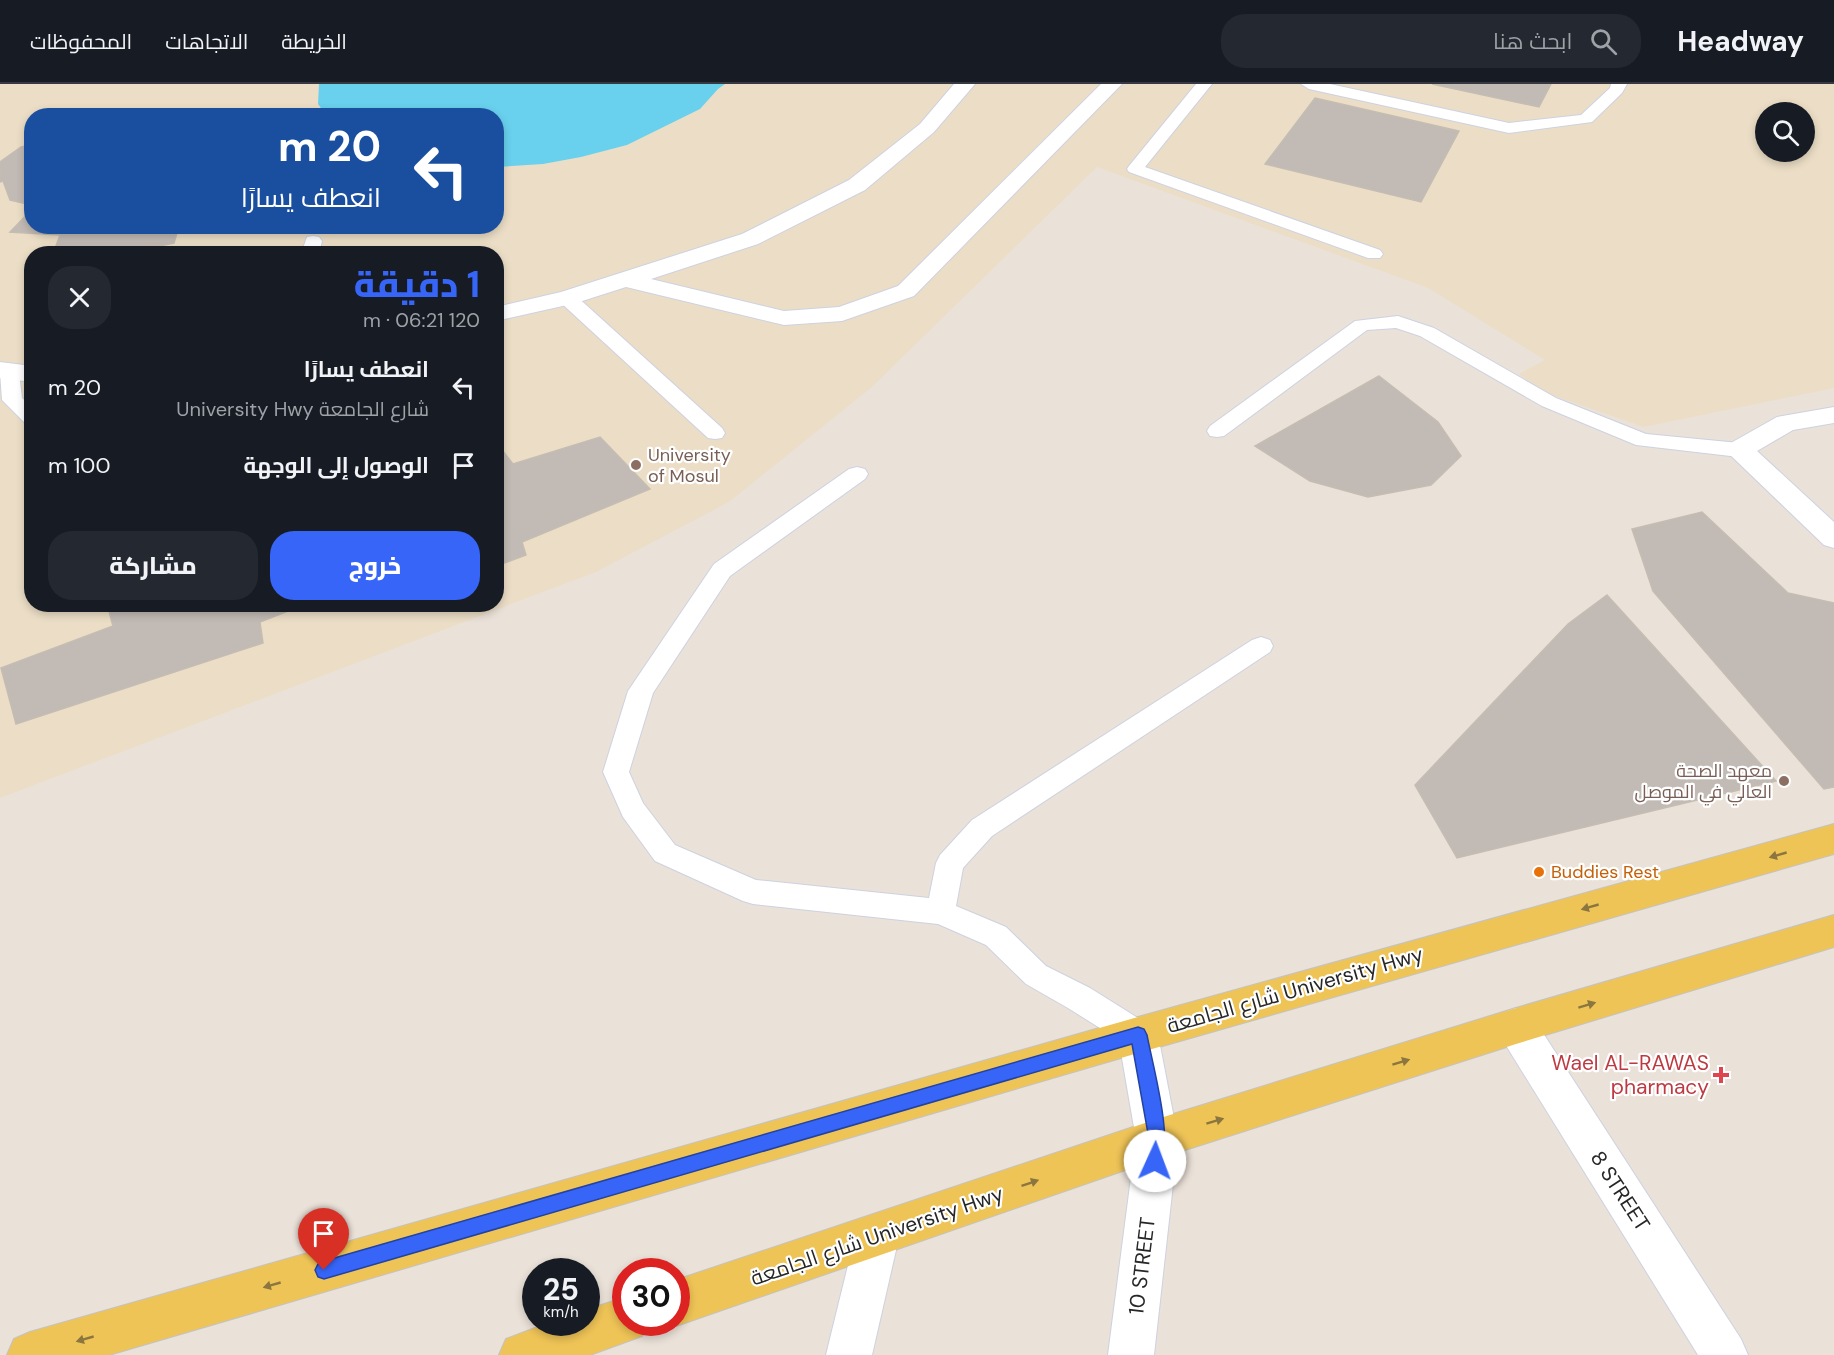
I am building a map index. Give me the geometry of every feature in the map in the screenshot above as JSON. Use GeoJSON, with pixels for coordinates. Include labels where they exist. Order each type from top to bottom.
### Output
{"type":"FeatureCollection","features":[{"type":"Feature","properties":{"kind":"main road","name":"شارع الجامعة University Hwy"},"geometry":{"type":"LineString","coordinates":[[30,1355],[1138,1035],[1834,839]]}},
{"type":"Feature","properties":{"kind":"main road","name":"شارع الجامعة University Hwy"},"geometry":{"type":"LineString","coordinates":[[690,1299],[1157,1139],[1516,1026],[1834,931]]}},
{"type":"Feature","properties":{"kind":"main road"},"geometry":{"type":"LineString","coordinates":[[522,1355],[612,1325]]}},
{"type":"Feature","properties":{"kind":"street"},"geometry":{"type":"LineString","coordinates":[[504,312],[567,298],[750,239],[857,185],[927,128],[965,84]]}},
{"type":"Feature","properties":{"kind":"street"},"geometry":{"type":"LineString","coordinates":[[623,279],[784,318],[842,314],[906,291],[1113,84]]}},
{"type":"Feature","properties":{"kind":"street"},"geometry":{"type":"LineString","coordinates":[[1834,415],[1786,423],[1739,450],[1834,538]]}},
{"type":"Feature","properties":{"kind":"street","name":"8 STREET"},"geometry":{"type":"LineString","coordinates":[[1516,1026],[1725,1355]]}},
{"type":"Feature","properties":{"kind":"street","name":"10 STREET"},"geometry":{"type":"LineString","coordinates":[[1131,1355],[1157,1139],[1138,1035]]}},
{"type":"Feature","properties":{"kind":"street"},"geometry":{"type":"LineString","coordinates":[[849,1355],[877,1237]]}},
{"type":"Feature","properties":{"kind":"lane"},"geometry":{"type":"LineString","coordinates":[[1204,84],[1135,169],[1374,254]]}},
{"type":"Feature","properties":{"kind":"lane"},"geometry":{"type":"LineString","coordinates":[[1309,84],[1509,128],[1586,119],[1617,90],[1619,84]]}},
{"type":"Feature","properties":{"kind":"lane"},"geometry":{"type":"LineString","coordinates":[[567,298],[715,433]]}},
{"type":"Feature","properties":{"kind":"lane"},"geometry":{"type":"LineString","coordinates":[[1217,431],[1362,324],[1398,322],[1427,332],[1549,402],[1642,440],[1739,450]]}},
{"type":"Feature","properties":{"kind":"lane"},"geometry":{"type":"LineString","coordinates":[[13,372],[12,400],[24,411]]}},
{"type":"Feature","properties":{"kind":"lane"},"geometry":{"type":"LineString","coordinates":[[857,474],[722,570],[641,691],[616,772],[633,809],[665,853],[753,892],[940,912],[996,936],[1035,975],[1079,998],[1138,1035]]}},
{"type":"Feature","properties":{"kind":"lane"},"geometry":{"type":"LineString","coordinates":[[940,912],[950,863],[982,828],[1261,646]]}},
{"type":"Feature","properties":{"kind":"shaded area","name":"University of Mosul"},"geometry":{"type":"Polygon","coordinates":[[[0,84],[1834,84],[1834,388],[1644,427],[1546,393],[1519,374],[1545,360],[1428,288],[1097,167],[872,387],[729,502],[596,572],[504,607],[504,246],[24,246],[24,612],[491,612],[0,798],[0,84]]]}},
{"type":"Feature","properties":{"kind":"water"},"geometry":{"type":"Polygon","coordinates":[[[319,84],[725,84],[700,109],[627,145],[543,164],[504,167],[504,108],[321,108],[318,104],[319,84]]]}},
{"type":"Feature","properties":{"kind":"building"},"geometry":{"type":"Polygon","coordinates":[[[1432,84],[1551,84],[1539,107],[1432,84]]]}},
{"type":"Feature","properties":{"kind":"building"},"geometry":{"type":"Polygon","coordinates":[[[1315,98],[1459,131],[1421,202],[1265,164],[1315,98]]]}},
{"type":"Feature","properties":{"kind":"building"},"geometry":{"type":"Polygon","coordinates":[[[24,146],[24,203],[10,200],[3,181],[0,182],[0,162],[24,146]]]}},
{"type":"Feature","properties":{"kind":"building"},"geometry":{"type":"Polygon","coordinates":[[[24,217],[24,233],[10,232],[24,217]]]}},
{"type":"Feature","properties":{"kind":"building"},"geometry":{"type":"Polygon","coordinates":[[[43,234],[177,234],[174,243],[159,246],[56,246],[60,235],[43,234]]]}},
{"type":"Feature","properties":{"kind":"building"},"geometry":{"type":"Polygon","coordinates":[[[1379,376],[1438,422],[1461,456],[1431,485],[1368,497],[1310,481],[1255,446],[1379,376]]]}},
{"type":"Feature","properties":{"kind":"building"},"geometry":{"type":"Polygon","coordinates":[[[600,437],[650,489],[522,542],[526,555],[504,563],[504,452],[513,464],[600,437]]]}},
{"type":"Feature","properties":{"kind":"building"},"geometry":{"type":"Polygon","coordinates":[[[1702,512],[1788,593],[1834,603],[1834,787],[1824,789],[1653,591],[1632,529],[1702,512]]]}},
{"type":"Feature","properties":{"kind":"building"},"geometry":{"type":"Polygon","coordinates":[[[1607,595],[1776,781],[1457,858],[1415,785],[1568,624],[1607,595]]]}},
{"type":"Feature","properties":{"kind":"building"},"geometry":{"type":"Polygon","coordinates":[[[109,612],[286,612],[260,622],[263,643],[16,724],[1,668],[113,626],[109,612]]]}},
{"type":"Feature","properties":{"kind":"place","name":"University of Mosul"},"geometry":{"type":"Point","coordinates":[636,465]}},
{"type":"Feature","properties":{"kind":"place","name":"معهد الصحة العالي في الموصل"},"geometry":{"type":"Point","coordinates":[1784,781]}},
{"type":"Feature","properties":{"kind":"place","name":"Buddies Rest"},"geometry":{"type":"Point","coordinates":[1539,872]}},
{"type":"Feature","properties":{"kind":"place","name":"Wael AL-RAWAS pharmacy"},"geometry":{"type":"Point","coordinates":[1721,1075]}},
{"type":"Feature","properties":{"kind":"route"},"geometry":{"type":"LineString","coordinates":[[324,1270],[1138,1035],[1157,1139],[1155,1161]]}}]}
